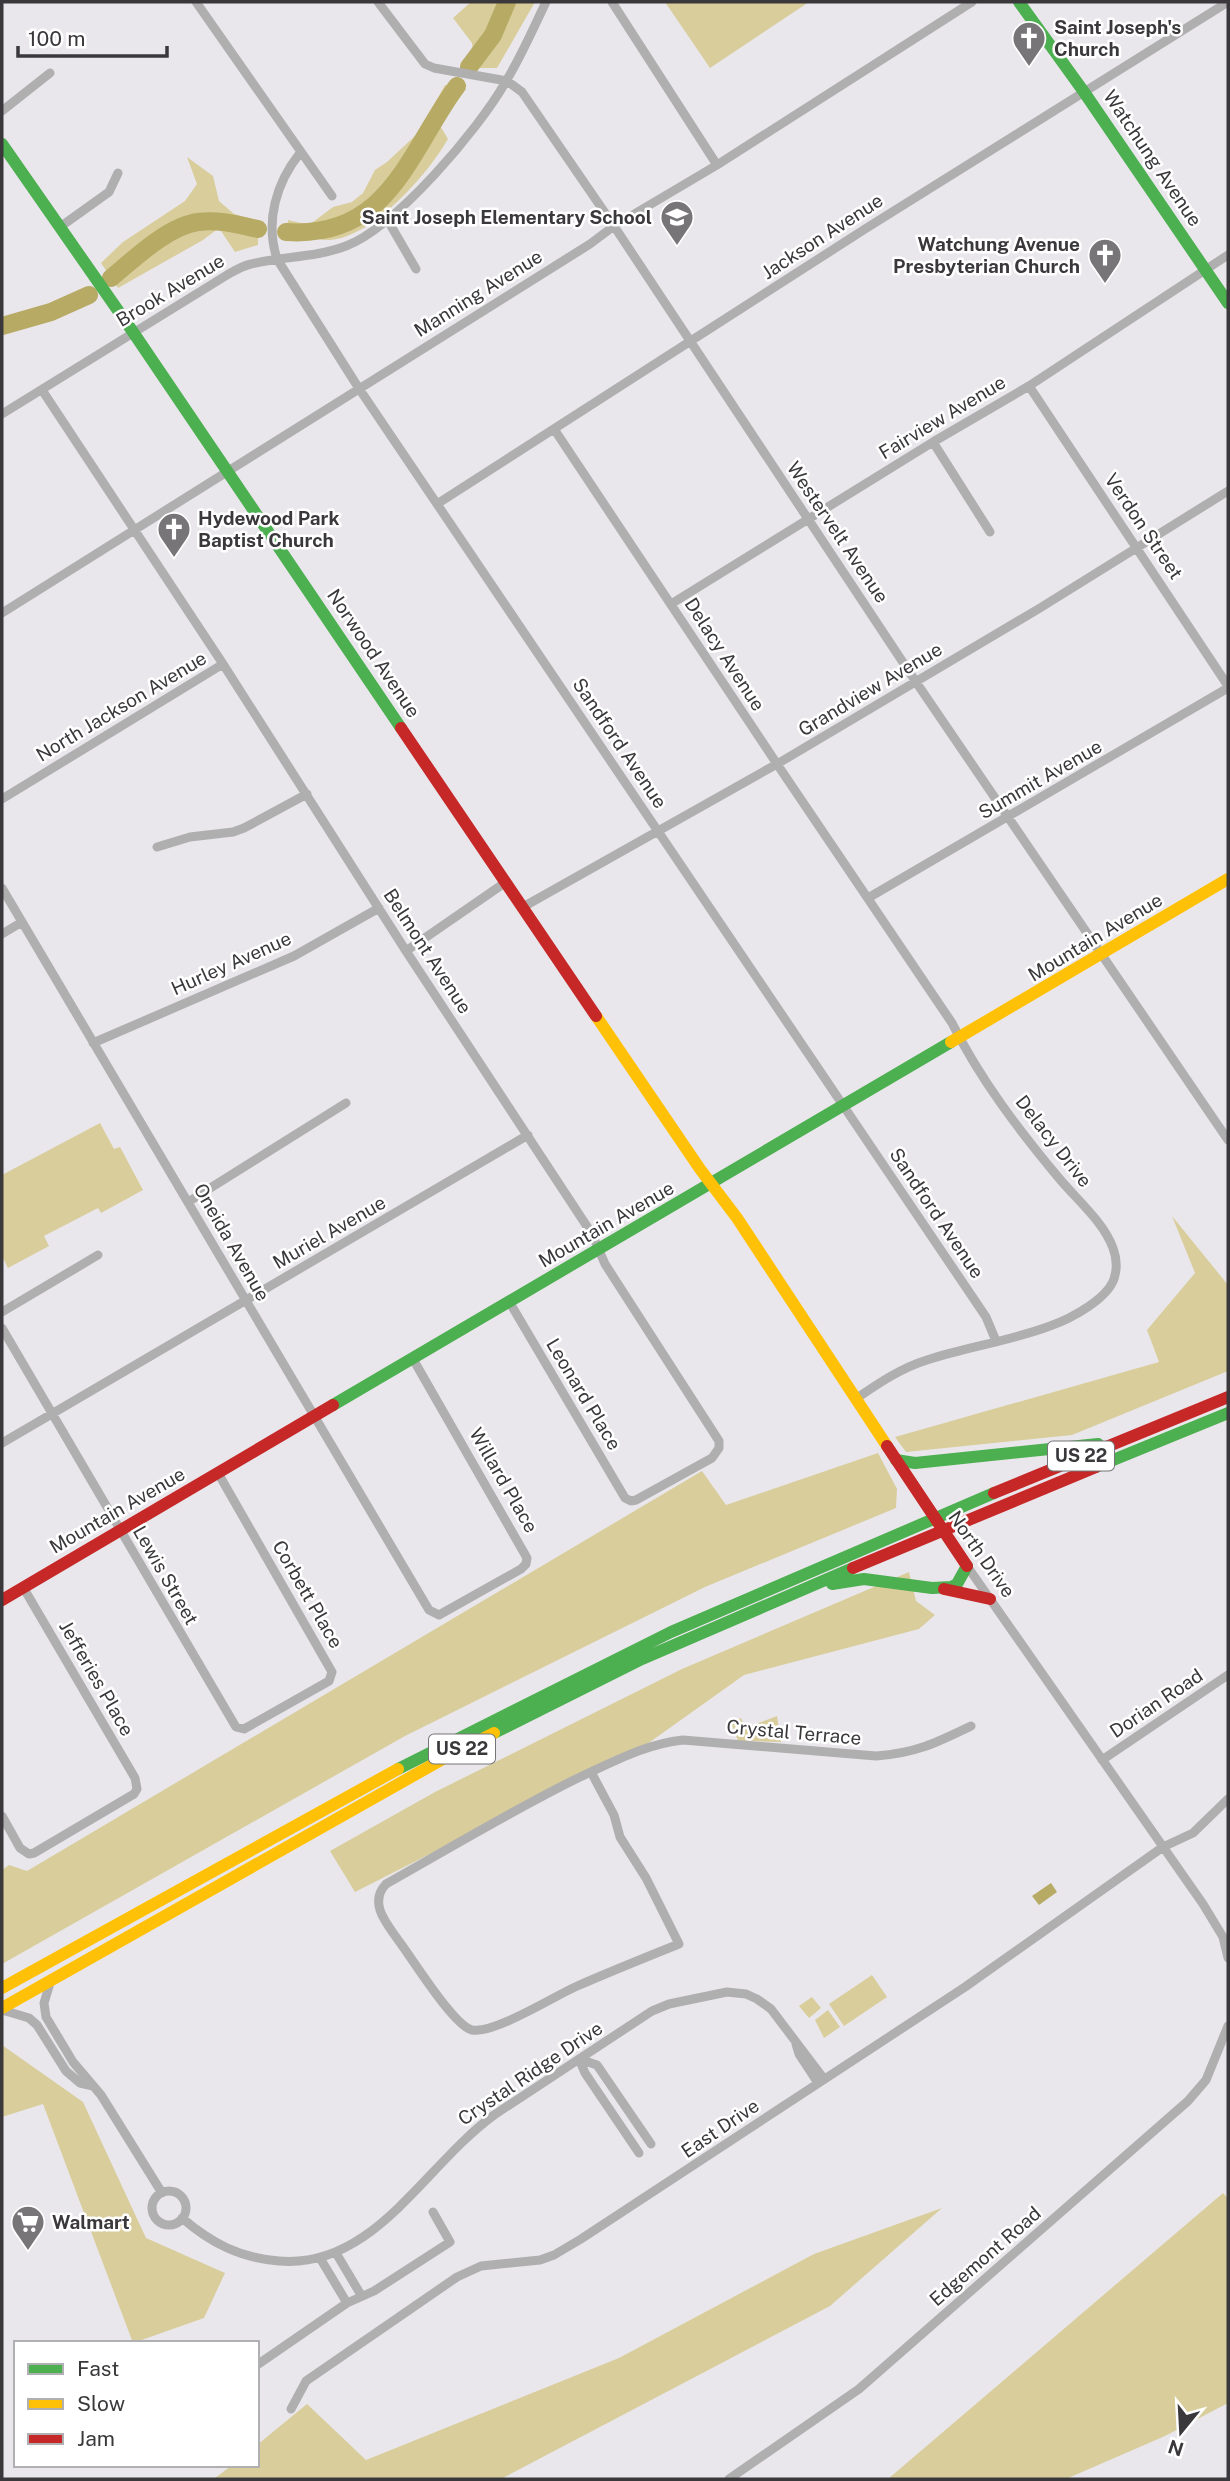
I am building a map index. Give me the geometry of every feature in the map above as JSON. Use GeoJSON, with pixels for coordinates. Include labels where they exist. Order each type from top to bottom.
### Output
{"type":"FeatureCollection","features":[{"type":"Feature","properties":{"kind":"main road","name":"Watchung Avenue"},"geometry":{"type":"LineString","coordinates":[[1018,2],[1084,92],[1228,303]]}},
{"type":"Feature","properties":{"kind":"main road","name":"Norwood Avenue"},"geometry":{"type":"LineString","coordinates":[[2,144],[133,332],[712,1184]]}},
{"type":"Feature","properties":{"kind":"main road","name":"Mountain Avenue"},"geometry":{"type":"LineString","coordinates":[[2,1600],[1103,955],[1228,879]]}},
{"type":"Feature","properties":{"kind":"main road","name":"North Drive"},"geometry":{"type":"LineString","coordinates":[[712,1184],[967,1566]]}},
{"type":"Feature","properties":{"kind":"main road","name":"US 22"},"geometry":{"type":"LineString","coordinates":[[2,1988],[423,1755],[671,1632],[1114,1442],[1228,1397]]}},
{"type":"Feature","properties":{"kind":"main road","name":"US 22"},"geometry":{"type":"LineString","coordinates":[[2,2009],[441,1760],[642,1659],[942,1530],[1228,1413]]}},
{"type":"Feature","properties":{"kind":"main road"},"geometry":{"type":"LineString","coordinates":[[896,1460],[915,1463],[1114,1442]]}},
{"type":"Feature","properties":{"kind":"main road"},"geometry":{"type":"LineString","coordinates":[[941,1588],[958,1583],[967,1566]]}},
{"type":"Feature","properties":{"kind":"main road"},"geometry":{"type":"LineString","coordinates":[[805,1588],[870,1579],[941,1588],[990,1599]]}},
{"type":"Feature","properties":{"kind":"street"},"geometry":{"type":"LineString","coordinates":[[196,2],[332,196]]}},
{"type":"Feature","properties":{"kind":"street"},"geometry":{"type":"LineString","coordinates":[[378,2],[425,64],[453,72],[507,81]]}},
{"type":"Feature","properties":{"kind":"street","name":"Brook Avenue"},"geometry":{"type":"LineString","coordinates":[[2,414],[226,275],[248,265],[321,254],[347,246],[373,231],[418,191],[477,125],[507,81],[546,2]]}},
{"type":"Feature","properties":{"kind":"street"},"geometry":{"type":"LineString","coordinates":[[612,2],[718,165]]}},
{"type":"Feature","properties":{"kind":"street","name":"Manning Avenue"},"geometry":{"type":"LineString","coordinates":[[2,612],[590,244],[614,226],[718,165],[972,2]]}},
{"type":"Feature","properties":{"kind":"street","name":"Jackson Avenue"},"geometry":{"type":"LineString","coordinates":[[436,504],[865,229],[1228,2]]}},
{"type":"Feature","properties":{"kind":"street"},"geometry":{"type":"LineString","coordinates":[[2,111],[50,73]]}},
{"type":"Feature","properties":{"kind":"street","name":"Westervelt Avenue"},"geometry":{"type":"LineString","coordinates":[[507,81],[522,92],[614,226],[916,682],[1228,1140]]}},
{"type":"Feature","properties":{"kind":"street","name":"Sandford Avenue"},"geometry":{"type":"LineString","coordinates":[[300,153],[283,178],[272,214],[272,245],[276,259],[436,504],[986,1317],[996,1341]]}},
{"type":"Feature","properties":{"kind":"street"},"geometry":{"type":"LineString","coordinates":[[60,227],[109,192],[118,173]]}},
{"type":"Feature","properties":{"kind":"street"},"geometry":{"type":"LineString","coordinates":[[387,219],[416,269]]}},
{"type":"Feature","properties":{"kind":"street","name":"Fairview Avenue"},"geometry":{"type":"LineString","coordinates":[[671,604],[1029,386],[1228,255]]}},
{"type":"Feature","properties":{"kind":"street","name":"Verdon Street"},"geometry":{"type":"LineString","coordinates":[[1029,386],[1138,546],[1228,687]]}},
{"type":"Feature","properties":{"kind":"street","name":"Belmont Avenue"},"geometry":{"type":"LineString","coordinates":[[41,390],[223,664],[406,951],[592,1234],[605,1264],[719,1441],[719,1448],[712,1458],[631,1501]]}},
{"type":"Feature","properties":{"kind":"street","name":"Delacy Avenue"},"geometry":{"type":"LineString","coordinates":[[554,429],[960,1038]]}},
{"type":"Feature","properties":{"kind":"street"},"geometry":{"type":"LineString","coordinates":[[933,442],[990,532]]}},
{"type":"Feature","properties":{"kind":"street","name":"Grandview Avenue"},"geometry":{"type":"LineString","coordinates":[[523,907],[777,765],[1228,491]]}},
{"type":"Feature","properties":{"kind":"street","name":"North Jackson Avenue"},"geometry":{"type":"LineString","coordinates":[[2,799],[223,664]]}},
{"type":"Feature","properties":{"kind":"street","name":"Summit Avenue"},"geometry":{"type":"LineString","coordinates":[[868,898],[1228,687]]}},
{"type":"Feature","properties":{"kind":"street"},"geometry":{"type":"LineString","coordinates":[[157,847],[190,836],[233,832],[307,794]]}},
{"type":"Feature","properties":{"kind":"street"},"geometry":{"type":"LineString","coordinates":[[406,951],[506,882]]}},
{"type":"Feature","properties":{"kind":"street","name":"Oneida Avenue"},"geometry":{"type":"LineString","coordinates":[[2,888],[433,1614]]}},
{"type":"Feature","properties":{"kind":"street","name":"Hurley Avenue"},"geometry":{"type":"LineString","coordinates":[[93,1043],[294,956],[379,908]]}},
{"type":"Feature","properties":{"kind":"street"},"geometry":{"type":"LineString","coordinates":[[2,934],[22,922]]}},
{"type":"Feature","properties":{"kind":"street","name":"Delacy Drive"},"geometry":{"type":"LineString","coordinates":[[960,1038],[967,1053],[1020,1130],[1095,1220],[1113,1248],[1116,1265],[1114,1281],[1087,1307],[1052,1326],[996,1341]]}},
{"type":"Feature","properties":{"kind":"street"},"geometry":{"type":"LineString","coordinates":[[188,1202],[345,1103]]}},
{"type":"Feature","properties":{"kind":"street","name":"Muriel Avenue"},"geometry":{"type":"LineString","coordinates":[[2,1443],[528,1135]]}},
{"type":"Feature","properties":{"kind":"street"},"geometry":{"type":"LineString","coordinates":[[2,1312],[98,1255]]}},
{"type":"Feature","properties":{"kind":"street","name":"Leonard Place"},"geometry":{"type":"LineString","coordinates":[[510,1303],[625,1498],[631,1501]]}},
{"type":"Feature","properties":{"kind":"street","name":"Lewis Street"},"geometry":{"type":"LineString","coordinates":[[2,1328],[239,1729]]}},
{"type":"Feature","properties":{"kind":"street"},"geometry":{"type":"LineString","coordinates":[[857,1398],[908,1367],[996,1341]]}},
{"type":"Feature","properties":{"kind":"street","name":"Willard Place"},"geometry":{"type":"LineString","coordinates":[[413,1359],[527,1558],[521,1569],[446,1612],[433,1614]]}},
{"type":"Feature","properties":{"kind":"street","name":"Corbett Place"},"geometry":{"type":"LineString","coordinates":[[218,1473],[332,1672],[329,1681],[249,1728],[239,1729]]}},
{"type":"Feature","properties":{"kind":"street","name":"North Drive"},"geometry":{"type":"LineString","coordinates":[[967,1566],[1226,1938]]}},
{"type":"Feature","properties":{"kind":"street","name":"Jefferies Place"},"geometry":{"type":"LineString","coordinates":[[2,1816],[19,1848],[29,1854],[34,1853],[134,1794],[137,1788],[135,1779],[23,1587]]}},
{"type":"Feature","properties":{"kind":"street","name":"Dorian Road"},"geometry":{"type":"LineString","coordinates":[[1102,1760],[1228,1675]]}},
{"type":"Feature","properties":{"kind":"street","name":"Crystal Terrace"},"geometry":{"type":"LineString","coordinates":[[591,1772],[633,1752],[665,1742],[683,1740],[838,1754],[899,1754],[922,1749],[971,1726]]}},
{"type":"Feature","properties":{"kind":"street"},"geometry":{"type":"LineString","coordinates":[[591,1772],[614,1815],[620,1837],[651,1888],[678,1944],[502,2023],[473,2030],[457,2019],[438,1996],[382,1916],[377,1900],[380,1890],[386,1884],[534,1800],[591,1772]]}},
{"type":"Feature","properties":{"kind":"street","name":"East Drive"},"geometry":{"type":"LineString","coordinates":[[291,2409],[306,2381],[457,2277],[481,2266],[540,2260],[554,2255],[673,2181],[965,1987],[1163,1847],[1193,1833],[1228,1799]]}},
{"type":"Feature","properties":{"kind":"street"},"geometry":{"type":"LineString","coordinates":[[1226,1938],[1228,1958]]}},
{"type":"Feature","properties":{"kind":"street","name":"Crystal Ridge Drive"},"geometry":{"type":"LineString","coordinates":[[51,1980],[44,2003],[46,2017],[73,2062],[101,2095],[162,2193],[172,2192],[181,2197],[186,2207],[182,2218],[203,2235],[223,2247],[257,2259],[307,2262],[335,2253],[366,2236],[470,2133],[652,2011],[669,2004],[727,1992],[757,1999],[771,2009],[796,2043],[799,2054],[821,2081]]}},
{"type":"Feature","properties":{"kind":"street","name":"Crystal Ridge Drive"},"geometry":{"type":"LineString","coordinates":[[2,2009],[29,2018],[37,2025],[66,2071],[80,2083],[93,2086]]}},
{"type":"Feature","properties":{"kind":"street","name":"Edgemont Road"},"geometry":{"type":"LineString","coordinates":[[729,2479],[859,2389],[1188,2101],[1206,2080],[1228,2026]]}},
{"type":"Feature","properties":{"kind":"street"},"geometry":{"type":"LineString","coordinates":[[579,2059],[597,2065],[652,2144]]}},
{"type":"Feature","properties":{"kind":"street"},"geometry":{"type":"LineString","coordinates":[[579,2059],[585,2073],[639,2152]]}},
{"type":"Feature","properties":{"kind":"street"},"geometry":{"type":"LineString","coordinates":[[162,2193],[152,2205],[157,2221],[167,2225],[182,2218]]}},
{"type":"Feature","properties":{"kind":"street"},"geometry":{"type":"LineString","coordinates":[[259,2364],[347,2303],[374,2291],[450,2242],[433,2213]]}},
{"type":"Feature","properties":{"kind":"street"},"geometry":{"type":"LineString","coordinates":[[335,2253],[361,2295]]}},
{"type":"Feature","properties":{"kind":"street"},"geometry":{"type":"LineString","coordinates":[[320,2258],[347,2303]]}},
{"type":"Feature","properties":{"kind":"shaded area"},"geometry":{"type":"Polygon","coordinates":[[[471,2],[535,2],[497,68],[476,68],[472,43],[453,18],[471,2]]]}},
{"type":"Feature","properties":{"kind":"shaded area"},"geometry":{"type":"Polygon","coordinates":[[[665,2],[809,2],[710,68],[665,2]]]}},
{"type":"Feature","properties":{"kind":"shaded area"},"geometry":{"type":"Polygon","coordinates":[[[445,85],[466,89],[439,124],[448,139],[427,169],[398,202],[364,228],[347,236],[325,240],[287,229],[288,220],[309,225],[333,207],[352,202],[363,193],[375,170],[417,134],[445,85]]]}},
{"type":"Feature","properties":{"kind":"shaded area"},"geometry":{"type":"Polygon","coordinates":[[[187,157],[213,176],[219,201],[234,214],[258,221],[258,245],[235,252],[219,228],[203,240],[118,288],[101,263],[123,242],[185,201],[197,184],[187,157]]]}},
{"type":"Feature","properties":{"kind":"shaded area"},"geometry":{"type":"Polygon","coordinates":[[[100,1123],[114,1149],[120,1147],[143,1190],[101,1213],[98,1208],[44,1236],[49,1246],[8,1268],[2,1256],[2,1175],[100,1123]]]}},
{"type":"Feature","properties":{"kind":"shaded area"},"geometry":{"type":"Polygon","coordinates":[[[1172,1216],[1228,1285],[1228,1371],[1072,1435],[906,1452],[895,1437],[1159,1362],[1147,1330],[1195,1273],[1172,1216]]]}},
{"type":"Feature","properties":{"kind":"shaded area"},"geometry":{"type":"Polygon","coordinates":[[[878,1453],[897,1489],[896,1508],[705,1587],[405,1736],[2,1964],[2,1870],[9,1865],[27,1871],[702,1471],[726,1505],[878,1453]]]}},
{"type":"Feature","properties":{"kind":"shaded area"},"geometry":{"type":"Polygon","coordinates":[[[909,1572],[916,1601],[935,1615],[919,1629],[744,1675],[650,1742],[355,1892],[330,1851],[435,1792],[682,1669],[909,1572]]]}},
{"type":"Feature","properties":{"kind":"shaded area"},"geometry":{"type":"Polygon","coordinates":[[[777,1716],[781,1742],[738,1741],[731,1722],[741,1718],[745,1728],[777,1716]]]}},
{"type":"Feature","properties":{"kind":"shaded area"},"geometry":{"type":"Polygon","coordinates":[[[1051,1883],[1057,1892],[1039,1905],[1032,1896],[1051,1883]]]}},
{"type":"Feature","properties":{"kind":"shaded area"},"geometry":{"type":"Polygon","coordinates":[[[872,1975],[887,1997],[844,2026],[829,2004],[872,1975]]]}},
{"type":"Feature","properties":{"kind":"shaded area"},"geometry":{"type":"Polygon","coordinates":[[[812,1997],[821,2008],[809,2018],[799,2006],[812,1997]]]}},
{"type":"Feature","properties":{"kind":"shaded area"},"geometry":{"type":"Polygon","coordinates":[[[828,2010],[840,2027],[824,2038],[815,2020],[828,2010]]]}},
{"type":"Feature","properties":{"kind":"shaded area"},"geometry":{"type":"Polygon","coordinates":[[[2,2045],[83,2102],[146,2238],[225,2273],[204,2318],[132,2341],[43,2104],[2,2117],[2,2045]]]}},
{"type":"Feature","properties":{"kind":"shaded area"},"geometry":{"type":"Polygon","coordinates":[[[1223,2193],[1228,2198],[1228,2403],[1165,2436],[1066,2479],[888,2479],[1223,2193]]]}},
{"type":"Feature","properties":{"kind":"shaded area"},"geometry":{"type":"Polygon","coordinates":[[[942,2208],[830,2306],[501,2479],[214,2479],[229,2467],[259,2467],[259,2443],[307,2404],[366,2460],[619,2358],[814,2254],[942,2208]]]}},
{"type":"Feature","properties":{"kind":"waterway"},"geometry":{"type":"LineString","coordinates":[[469,67],[493,35],[507,2]]}},
{"type":"Feature","properties":{"kind":"waterway"},"geometry":{"type":"LineString","coordinates":[[286,232],[321,230],[349,222],[372,207],[392,187],[409,163],[457,86]]}},
{"type":"Feature","properties":{"kind":"waterway"},"geometry":{"type":"LineString","coordinates":[[111,278],[163,236],[187,225],[214,221],[258,229]]}},
{"type":"Feature","properties":{"kind":"waterway"},"geometry":{"type":"LineString","coordinates":[[2,326],[51,312],[89,295]]}},
{"type":"Feature","properties":{"kind":"traffic: fast"},"geometry":{"type":"LineString","coordinates":[[1019,2],[1228,303]]}},
{"type":"Feature","properties":{"kind":"traffic: fast"},"geometry":{"type":"LineString","coordinates":[[2,144],[133,332],[401,728]]}},
{"type":"Feature","properties":{"kind":"traffic: fast"},"geometry":{"type":"LineString","coordinates":[[333,1405],[951,1042]]}},
{"type":"Feature","properties":{"kind":"traffic: fast"},"geometry":{"type":"LineString","coordinates":[[1096,1467],[1228,1413]]}},
{"type":"Feature","properties":{"kind":"traffic: fast"},"geometry":{"type":"LineString","coordinates":[[896,1460],[915,1463],[1098,1444]]}},
{"type":"Feature","properties":{"kind":"traffic: fast"},"geometry":{"type":"LineString","coordinates":[[398,1769],[671,1632],[994,1493]]}},
{"type":"Feature","properties":{"kind":"traffic: fast"},"geometry":{"type":"LineString","coordinates":[[832,1584],[864,1579],[932,1588],[951,1587],[957,1584],[967,1566]]}},
{"type":"Feature","properties":{"kind":"traffic: fast"},"geometry":{"type":"LineString","coordinates":[[494,1733],[642,1659],[853,1568]]}},
{"type":"Feature","properties":{"kind":"traffic: slow"},"geometry":{"type":"LineString","coordinates":[[951,1042],[1228,879]]}},
{"type":"Feature","properties":{"kind":"traffic: slow"},"geometry":{"type":"LineString","coordinates":[[596,1016],[700,1169],[737,1218],[887,1446]]}},
{"type":"Feature","properties":{"kind":"traffic: slow"},"geometry":{"type":"LineString","coordinates":[[2,2008],[441,1760],[494,1733]]}},
{"type":"Feature","properties":{"kind":"traffic: slow"},"geometry":{"type":"LineString","coordinates":[[2,1988],[398,1769]]}},
{"type":"Feature","properties":{"kind":"traffic: jam"},"geometry":{"type":"LineString","coordinates":[[401,728],[596,1016]]}},
{"type":"Feature","properties":{"kind":"traffic: jam"},"geometry":{"type":"LineString","coordinates":[[994,1493],[1228,1397]]}},
{"type":"Feature","properties":{"kind":"traffic: jam"},"geometry":{"type":"LineString","coordinates":[[2,1600],[333,1405]]}},
{"type":"Feature","properties":{"kind":"traffic: jam"},"geometry":{"type":"LineString","coordinates":[[887,1446],[967,1566]]}},
{"type":"Feature","properties":{"kind":"traffic: jam"},"geometry":{"type":"LineString","coordinates":[[853,1568],[1096,1467]]}},
{"type":"Feature","properties":{"kind":"traffic: jam"},"geometry":{"type":"LineString","coordinates":[[944,1589],[990,1599]]}},
{"type":"Feature","properties":{"kind":"place","name":"Saint Joseph's Church"},"geometry":{"type":"Point","coordinates":[1029,68]}},
{"type":"Feature","properties":{"kind":"place","name":"Saint Joseph Elementary School"},"geometry":{"type":"Point","coordinates":[677,247]}},
{"type":"Feature","properties":{"kind":"place","name":"Watchung Avenue Presbyterian Church"},"geometry":{"type":"Point","coordinates":[1105,285]}},
{"type":"Feature","properties":{"kind":"place","name":"Hydewood Park Baptist Church"},"geometry":{"type":"Point","coordinates":[174,559]}},
{"type":"Feature","properties":{"kind":"place","name":"Walmart"},"geometry":{"type":"Point","coordinates":[28,2252]}}]}
